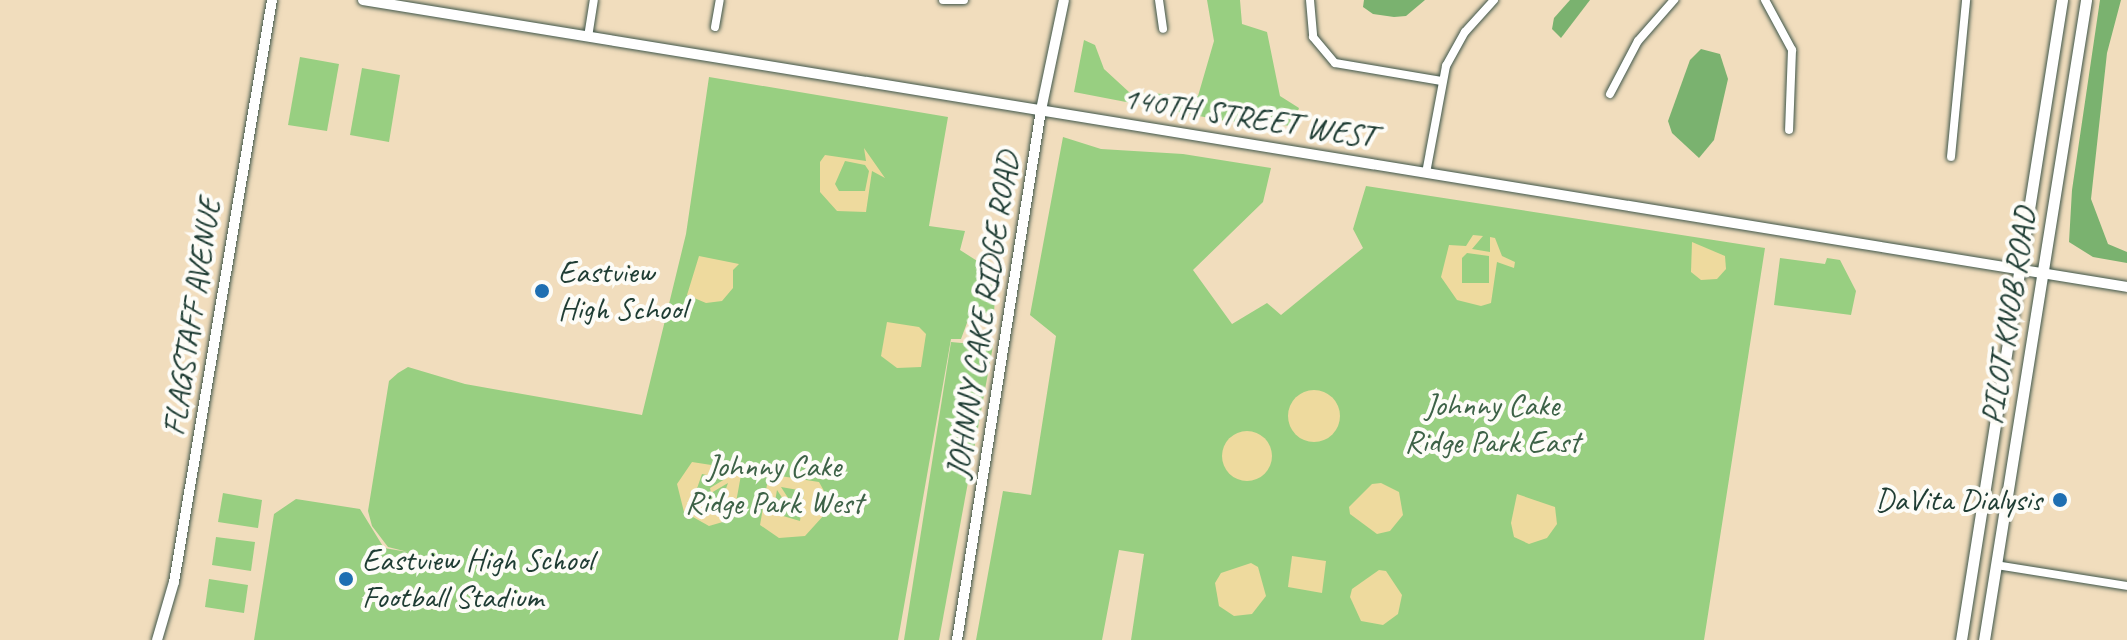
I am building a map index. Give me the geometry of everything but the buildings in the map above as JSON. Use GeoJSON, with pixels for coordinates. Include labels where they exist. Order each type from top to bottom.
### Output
{"type":"FeatureCollection","features":[{"type":"Feature","properties":{"kind":"main road","name":"PILOT KNOB ROAD"},"geometry":{"type":"LineString","coordinates":[[1961,640],[2062,0]]}},
{"type":"Feature","properties":{"kind":"main road","name":"PILOT KNOB ROAD"},"geometry":{"type":"LineString","coordinates":[[1984,640],[2086,0]]}},
{"type":"Feature","properties":{"kind":"street","name":"FLAGSTAFF AVENUE"},"geometry":{"type":"LineString","coordinates":[[157,640],[174,582],[272,0]]}},
{"type":"Feature","properties":{"kind":"street","name":"140TH STREET WEST"},"geometry":{"type":"LineString","coordinates":[[363,0],[2127,287]]}},
{"type":"Feature","properties":{"kind":"street"},"geometry":{"type":"LineString","coordinates":[[588,37],[594,0]]}},
{"type":"Feature","properties":{"kind":"street"},"geometry":{"type":"LineString","coordinates":[[715,27],[720,0]]}},
{"type":"Feature","properties":{"kind":"street"},"geometry":{"type":"LineString","coordinates":[[943,0],[964,0]]}},
{"type":"Feature","properties":{"kind":"street","name":"JOHNNY CAKE RIDGE ROAD"},"geometry":{"type":"LineString","coordinates":[[957,640],[1041,110],[1064,0]]}},
{"type":"Feature","properties":{"kind":"street"},"geometry":{"type":"LineString","coordinates":[[1159,0],[1163,29]]}},
{"type":"Feature","properties":{"kind":"street"},"geometry":{"type":"LineString","coordinates":[[1310,0],[1313,37],[1335,63],[1441,81]]}},
{"type":"Feature","properties":{"kind":"street"},"geometry":{"type":"LineString","coordinates":[[1426,173],[1441,81],[1458,42],[1494,0]]}},
{"type":"Feature","properties":{"kind":"street"},"geometry":{"type":"LineString","coordinates":[[1610,94],[1638,41],[1674,0]]}},
{"type":"Feature","properties":{"kind":"street"},"geometry":{"type":"LineString","coordinates":[[1765,0],[1792,50],[1789,130]]}},
{"type":"Feature","properties":{"kind":"street"},"geometry":{"type":"LineString","coordinates":[[1951,157],[1966,0]]}},
{"type":"Feature","properties":{"kind":"street"},"geometry":{"type":"LineString","coordinates":[[1996,565],[2127,586]]}},
{"type":"Feature","properties":{"kind":"green space"},"geometry":{"type":"Polygon","coordinates":[[[1207,0],[1240,0],[1242,24],[1267,32],[1280,96],[1299,108],[1293,126],[1225,121],[1074,92],[1084,40],[1095,45],[1104,69],[1129,92],[1198,96],[1214,41],[1207,0]]]}},
{"type":"Feature","properties":{"kind":"green space"},"geometry":{"type":"Polygon","coordinates":[[[1364,0],[1425,0],[1406,16],[1394,17],[1373,14],[1363,7],[1364,0]]]}},
{"type":"Feature","properties":{"kind":"green space"},"geometry":{"type":"Polygon","coordinates":[[[1570,0],[1590,0],[1561,38],[1552,29],[1554,18],[1570,0]]]}},
{"type":"Feature","properties":{"kind":"green space"},"geometry":{"type":"Polygon","coordinates":[[[2100,0],[2121,0],[2107,53],[2091,199],[2108,244],[2127,252],[2127,263],[2093,257],[2069,242],[2072,190],[2100,0]]]}},
{"type":"Feature","properties":{"kind":"green space"},"geometry":{"type":"Polygon","coordinates":[[[1701,49],[1720,54],[1728,79],[1714,140],[1699,158],[1672,133],[1668,121],[1690,60],[1701,49]]]}},
{"type":"Feature","properties":{"kind":"green space"},"geometry":{"type":"Polygon","coordinates":[[[300,57],[339,64],[327,131],[288,125],[300,57]]]}},
{"type":"Feature","properties":{"kind":"green space"},"geometry":{"type":"Polygon","coordinates":[[[362,68],[400,75],[389,142],[350,135],[362,68]]]}},
{"type":"Feature","properties":{"kind":"green space","name":"Johnny Cake Ridge Park West"},"geometry":{"type":"Polygon","coordinates":[[[709,77],[948,117],[929,226],[965,231],[960,250],[996,273],[994,314],[971,312],[961,339],[951,339],[898,640],[254,640],[274,514],[296,499],[360,509],[384,548],[408,552],[388,547],[372,526],[368,511],[389,381],[408,367],[465,384],[642,415],[686,234],[709,77]]]}},
{"type":"Feature","properties":{"kind":"green space","name":"Johnny Cake Ridge Park East"},"geometry":{"type":"Polygon","coordinates":[[[1063,137],[1101,149],[1183,154],[1271,168],[1263,202],[1193,270],[1232,324],[1267,303],[1281,315],[1363,248],[1353,229],[1366,186],[1765,248],[1704,640],[1131,640],[1144,554],[1119,550],[1102,640],[976,640],[1003,491],[1031,495],[1056,336],[1030,315],[1063,137]]]}},
{"type":"Feature","properties":{"kind":"green space"},"geometry":{"type":"Polygon","coordinates":[[[1780,258],[1825,264],[1827,258],[1840,260],[1856,291],[1851,315],[1774,305],[1780,258]]]}},
{"type":"Feature","properties":{"kind":"green space","name":"Johnny Cake Ridge Park West"},"geometry":{"type":"Polygon","coordinates":[[[951,342],[993,346],[939,640],[904,640],[951,342]]]}},
{"type":"Feature","properties":{"kind":"green space"},"geometry":{"type":"Polygon","coordinates":[[[223,493],[262,500],[258,528],[218,522],[223,493]]]}},
{"type":"Feature","properties":{"kind":"green space"},"geometry":{"type":"Polygon","coordinates":[[[216,537],[255,542],[251,571],[212,565],[216,537]]]}},
{"type":"Feature","properties":{"kind":"green space"},"geometry":{"type":"Polygon","coordinates":[[[209,579],[248,585],[244,613],[205,607],[209,579]]]}},
{"type":"Feature","properties":{"kind":"sand"},"geometry":{"type":"Polygon","coordinates":[[[864,148],[885,178],[872,171],[866,212],[837,211],[820,192],[820,162],[825,155],[866,161],[864,148]],[[845,161],[835,184],[839,191],[865,191],[869,171],[865,165],[845,161]]]}},
{"type":"Feature","properties":{"kind":"sand"},"geometry":{"type":"Polygon","coordinates":[[[1473,235],[1483,236],[1472,249],[1490,252],[1490,237],[1495,238],[1502,256],[1515,262],[1514,268],[1497,262],[1491,303],[1481,306],[1457,300],[1441,277],[1449,245],[1466,246],[1473,235]],[[1467,253],[1462,258],[1462,283],[1489,283],[1489,256],[1467,253]]]}},
{"type":"Feature","properties":{"kind":"sand"},"geometry":{"type":"Polygon","coordinates":[[[1692,242],[1725,256],[1726,269],[1717,279],[1701,280],[1691,272],[1692,242]]]}},
{"type":"Feature","properties":{"kind":"sand"},"geometry":{"type":"Polygon","coordinates":[[[699,256],[739,264],[733,270],[733,288],[722,301],[706,303],[687,295],[699,256]]]}},
{"type":"Feature","properties":{"kind":"sand"},"geometry":{"type":"Polygon","coordinates":[[[887,322],[919,327],[926,334],[921,367],[897,368],[881,356],[887,322]]]}},
{"type":"Feature","properties":{"kind":"sand"},"geometry":{"type":"Polygon","coordinates":[[[1314,390],[1332,398],[1340,416],[1332,434],[1314,442],[1296,434],[1288,416],[1296,398],[1314,390]]]}},
{"type":"Feature","properties":{"kind":"sand"},"geometry":{"type":"Polygon","coordinates":[[[1247,431],[1265,438],[1272,456],[1265,474],[1247,481],[1229,474],[1222,456],[1229,438],[1247,431]]]}},
{"type":"Feature","properties":{"kind":"sand"},"geometry":{"type":"Polygon","coordinates":[[[692,462],[737,469],[741,475],[733,519],[709,526],[684,512],[677,484],[692,462]],[[702,474],[693,500],[719,508],[728,483],[711,493],[710,488],[725,479],[702,474]]]}},
{"type":"Feature","properties":{"kind":"sand"},"geometry":{"type":"Polygon","coordinates":[[[774,475],[819,482],[824,491],[824,515],[805,536],[779,538],[760,525],[768,479],[774,475]],[[781,487],[792,504],[787,505],[777,490],[773,513],[800,521],[804,491],[781,487]]]}},
{"type":"Feature","properties":{"kind":"sand"},"geometry":{"type":"Polygon","coordinates":[[[1381,483],[1399,492],[1403,515],[1390,531],[1377,534],[1350,514],[1349,507],[1372,484],[1381,483]]]}},
{"type":"Feature","properties":{"kind":"sand"},"geometry":{"type":"Polygon","coordinates":[[[1517,494],[1555,507],[1557,524],[1547,538],[1529,544],[1514,537],[1511,523],[1517,494]]]}},
{"type":"Feature","properties":{"kind":"sand"},"geometry":{"type":"Polygon","coordinates":[[[1292,556],[1326,561],[1322,593],[1288,587],[1292,556]]]}},
{"type":"Feature","properties":{"kind":"sand"},"geometry":{"type":"Polygon","coordinates":[[[1251,563],[1258,567],[1266,596],[1252,614],[1234,616],[1219,606],[1215,583],[1221,573],[1251,563]]]}},
{"type":"Feature","properties":{"kind":"sand"},"geometry":{"type":"Polygon","coordinates":[[[1379,570],[1386,571],[1402,595],[1398,614],[1383,625],[1361,621],[1350,597],[1352,589],[1379,570]]]}},
{"type":"Feature","properties":{"kind":"place","name":"Eastview High School"},"geometry":{"type":"Point","coordinates":[542,291]}},
{"type":"Feature","properties":{"kind":"place","name":"DaVita Dialysis"},"geometry":{"type":"Point","coordinates":[2060,500]}},
{"type":"Feature","properties":{"kind":"place","name":"Eastview High School Football Stadium"},"geometry":{"type":"Point","coordinates":[346,579]}}]}
